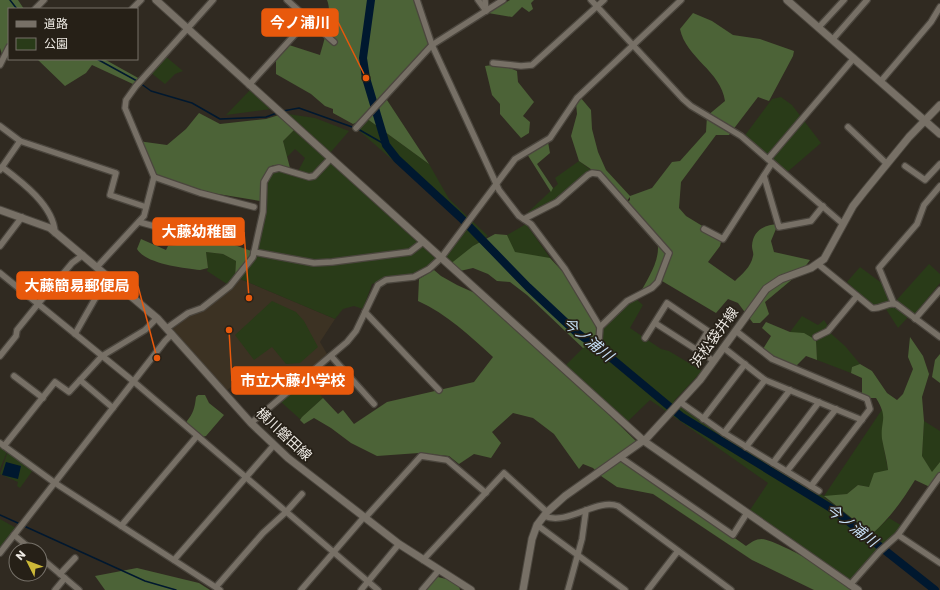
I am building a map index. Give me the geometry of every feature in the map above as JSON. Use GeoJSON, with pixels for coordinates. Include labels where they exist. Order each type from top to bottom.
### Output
{"type":"FeatureCollection","features":[{"type":"Feature","properties":{"kind":"main road"},"geometry":{"type":"LineString","coordinates":[[156,0],[644,441],[858,590]]}},
{"type":"Feature","properties":{"kind":"main road"},"geometry":{"type":"LineString","coordinates":[[787,0],[926,119],[940,134]]}},
{"type":"Feature","properties":{"kind":"main road","name":"浜松袋井線"},"geometry":{"type":"LineString","coordinates":[[523,590],[528,556],[537,525],[546,514],[566,496],[644,441],[714,361],[766,289],[781,279],[818,264],[828,253],[853,206],[886,164],[940,105]]}},
{"type":"Feature","properties":{"kind":"main road","name":"横川磐田線"},"geometry":{"type":"LineString","coordinates":[[0,210],[42,224],[83,255],[157,318],[251,422],[274,444],[399,544],[471,590]]}},
{"type":"Feature","properties":{"kind":"street"},"geometry":{"type":"LineString","coordinates":[[36,8],[44,0]]}},
{"type":"Feature","properties":{"kind":"street"},"geometry":{"type":"LineString","coordinates":[[133,8],[141,0]]}},
{"type":"Feature","properties":{"kind":"street"},"geometry":{"type":"LineString","coordinates":[[97,267],[144,216],[154,177],[127,116],[126,100],[136,86],[213,0]]}},
{"type":"Feature","properties":{"kind":"street"},"geometry":{"type":"LineString","coordinates":[[288,0],[334,42]]}},
{"type":"Feature","properties":{"kind":"street"},"geometry":{"type":"LineString","coordinates":[[417,0],[432,45],[496,184],[519,216],[531,224],[566,269],[600,327],[599,340]]}},
{"type":"Feature","properties":{"kind":"street"},"geometry":{"type":"LineString","coordinates":[[478,0],[486,11]]}},
{"type":"Feature","properties":{"kind":"street"},"geometry":{"type":"LineString","coordinates":[[486,0],[486,11]]}},
{"type":"Feature","properties":{"kind":"street"},"geometry":{"type":"LineString","coordinates":[[356,128],[432,45],[504,0]]}},
{"type":"Feature","properties":{"kind":"street"},"geometry":{"type":"LineString","coordinates":[[591,0],[683,99],[741,136],[843,224]]}},
{"type":"Feature","properties":{"kind":"street"},"geometry":{"type":"LineString","coordinates":[[493,64],[521,66],[532,65],[604,0]]}},
{"type":"Feature","properties":{"kind":"street"},"geometry":{"type":"LineString","coordinates":[[251,422],[347,342],[356,331],[378,285],[386,280],[414,277],[422,274],[441,258],[515,159],[550,138],[577,98],[680,0]]}},
{"type":"Feature","properties":{"kind":"street"},"geometry":{"type":"LineString","coordinates":[[820,28],[844,0]]}},
{"type":"Feature","properties":{"kind":"street"},"geometry":{"type":"LineString","coordinates":[[833,39],[867,0]]}},
{"type":"Feature","properties":{"kind":"street"},"geometry":{"type":"LineString","coordinates":[[881,80],[931,22],[940,7]]}},
{"type":"Feature","properties":{"kind":"street"},"geometry":{"type":"LineString","coordinates":[[249,84],[309,20]]}},
{"type":"Feature","properties":{"kind":"street"},"geometry":{"type":"LineString","coordinates":[[0,65],[8,49]]}},
{"type":"Feature","properties":{"kind":"street"},"geometry":{"type":"LineString","coordinates":[[704,229],[723,239],[764,176],[770,161],[854,58]]}},
{"type":"Feature","properties":{"kind":"street"},"geometry":{"type":"LineString","coordinates":[[0,126],[20,141],[116,173],[110,195],[146,207]]}},
{"type":"Feature","properties":{"kind":"street"},"geometry":{"type":"LineString","coordinates":[[848,127],[886,164]]}},
{"type":"Feature","properties":{"kind":"street"},"geometry":{"type":"LineString","coordinates":[[20,141],[1,169],[32,192],[55,222],[55,233]]}},
{"type":"Feature","properties":{"kind":"street"},"geometry":{"type":"LineString","coordinates":[[167,328],[188,313],[202,308],[230,286],[245,268],[254,252],[263,212],[264,182],[271,170],[279,168],[310,177],[314,176],[331,158]]}},
{"type":"Feature","properties":{"kind":"street"},"geometry":{"type":"LineString","coordinates":[[905,166],[924,180],[940,164]]}},
{"type":"Feature","properties":{"kind":"street"},"geometry":{"type":"LineString","coordinates":[[524,218],[557,202],[588,175],[592,173],[599,174],[669,253],[658,282],[652,288],[627,302],[600,327]]}},
{"type":"Feature","properties":{"kind":"street"},"geometry":{"type":"LineString","coordinates":[[764,176],[779,227],[811,221],[823,206]]}},
{"type":"Feature","properties":{"kind":"street"},"geometry":{"type":"LineString","coordinates":[[154,177],[200,193],[254,207]]}},
{"type":"Feature","properties":{"kind":"street"},"geometry":{"type":"LineString","coordinates":[[940,186],[924,205],[917,224],[879,268],[894,304],[940,337]]}},
{"type":"Feature","properties":{"kind":"street"},"geometry":{"type":"LineString","coordinates":[[0,246],[22,217]]}},
{"type":"Feature","properties":{"kind":"street"},"geometry":{"type":"LineString","coordinates":[[139,222],[168,230],[203,229]]}},
{"type":"Feature","properties":{"kind":"street"},"geometry":{"type":"LineString","coordinates":[[254,252],[314,263],[332,262],[410,252],[423,242]]}},
{"type":"Feature","properties":{"kind":"street"},"geometry":{"type":"LineString","coordinates":[[0,356],[16,336],[17,330],[38,304],[72,263],[83,255]]}},
{"type":"Feature","properties":{"kind":"street"},"geometry":{"type":"LineString","coordinates":[[818,264],[874,309],[894,304]]}},
{"type":"Feature","properties":{"kind":"street"},"geometry":{"type":"LineString","coordinates":[[0,273],[133,381],[378,590]]}},
{"type":"Feature","properties":{"kind":"street"},"geometry":{"type":"LineString","coordinates":[[75,334],[108,276]]}},
{"type":"Feature","properties":{"kind":"street"},"geometry":{"type":"LineString","coordinates":[[915,319],[940,290]]}},
{"type":"Feature","properties":{"kind":"street"},"geometry":{"type":"LineString","coordinates":[[816,337],[828,331],[857,296]]}},
{"type":"Feature","properties":{"kind":"street"},"geometry":{"type":"LineString","coordinates":[[645,338],[667,303],[708,331],[697,350]]}},
{"type":"Feature","properties":{"kind":"street"},"geometry":{"type":"LineString","coordinates":[[365,312],[439,390]]}},
{"type":"Feature","properties":{"kind":"street"},"geometry":{"type":"LineString","coordinates":[[157,318],[145,330],[102,356],[69,392],[55,382],[2,445],[55,483],[218,589],[263,533],[286,512],[302,494]]}},
{"type":"Feature","properties":{"kind":"street"},"geometry":{"type":"LineString","coordinates":[[655,322],[714,361]]}},
{"type":"Feature","properties":{"kind":"street"},"geometry":{"type":"LineString","coordinates":[[736,331],[772,359],[867,399],[870,410],[811,486]]}},
{"type":"Feature","properties":{"kind":"street"},"geometry":{"type":"LineString","coordinates":[[0,553],[133,381],[172,334]]}},
{"type":"Feature","properties":{"kind":"street"},"geometry":{"type":"LineString","coordinates":[[724,348],[765,380],[862,420]]}},
{"type":"Feature","properties":{"kind":"street"},"geometry":{"type":"LineString","coordinates":[[331,356],[374,404]]}},
{"type":"Feature","properties":{"kind":"street"},"geometry":{"type":"LineString","coordinates":[[703,419],[745,364]]}},
{"type":"Feature","properties":{"kind":"street"},"geometry":{"type":"LineString","coordinates":[[14,376],[43,398]]}},
{"type":"Feature","properties":{"kind":"street"},"geometry":{"type":"LineString","coordinates":[[80,380],[113,408]]}},
{"type":"Feature","properties":{"kind":"street"},"geometry":{"type":"LineString","coordinates":[[724,433],[765,380]]}},
{"type":"Feature","properties":{"kind":"street"},"geometry":{"type":"LineString","coordinates":[[746,447],[790,390]]}},
{"type":"Feature","properties":{"kind":"street"},"geometry":{"type":"LineString","coordinates":[[773,463],[819,402]]}},
{"type":"Feature","properties":{"kind":"street"},"geometry":{"type":"LineString","coordinates":[[675,407],[703,419],[746,447],[820,491]]}},
{"type":"Feature","properties":{"kind":"street"},"geometry":{"type":"LineString","coordinates":[[787,471],[836,409]]}},
{"type":"Feature","properties":{"kind":"street"},"geometry":{"type":"LineString","coordinates":[[121,526],[197,436]]}},
{"type":"Feature","properties":{"kind":"street"},"geometry":{"type":"LineString","coordinates":[[174,560],[274,444]]}},
{"type":"Feature","properties":{"kind":"street"},"geometry":{"type":"LineString","coordinates":[[301,590],[421,456],[447,460],[486,493]]}},
{"type":"Feature","properties":{"kind":"street"},"geometry":{"type":"LineString","coordinates":[[620,457],[733,535],[747,513]]}},
{"type":"Feature","properties":{"kind":"street"},"geometry":{"type":"LineString","coordinates":[[423,560],[504,473],[552,519],[563,518],[586,510],[613,504],[618,506],[731,590]]}},
{"type":"Feature","properties":{"kind":"street"},"geometry":{"type":"LineString","coordinates":[[850,585],[880,551],[898,535],[938,483],[940,476]]}},
{"type":"Feature","properties":{"kind":"street"},"geometry":{"type":"LineString","coordinates":[[568,590],[578,555],[586,510]]}},
{"type":"Feature","properties":{"kind":"street"},"geometry":{"type":"LineString","coordinates":[[537,525],[625,590]]}},
{"type":"Feature","properties":{"kind":"street"},"geometry":{"type":"LineString","coordinates":[[14,535],[22,542]]}},
{"type":"Feature","properties":{"kind":"street"},"geometry":{"type":"LineString","coordinates":[[898,535],[940,563]]}},
{"type":"Feature","properties":{"kind":"street"},"geometry":{"type":"LineString","coordinates":[[361,590],[399,544]]}},
{"type":"Feature","properties":{"kind":"street"},"geometry":{"type":"LineString","coordinates":[[648,590],[678,551]]}},
{"type":"Feature","properties":{"kind":"street"},"geometry":{"type":"LineString","coordinates":[[55,590],[75,558]]}},
{"type":"Feature","properties":{"kind":"street"},"geometry":{"type":"LineString","coordinates":[[48,564],[79,590]]}},
{"type":"Feature","properties":{"kind":"street"},"geometry":{"type":"LineString","coordinates":[[422,590],[440,570]]}},
{"type":"Feature","properties":{"kind":"shaded area"},"geometry":{"type":"Polygon","coordinates":[[[238,278],[335,319],[320,342],[327,354],[279,398],[265,379],[251,387],[243,378],[226,391],[172,329],[238,278]]]}},
{"type":"Feature","properties":{"kind":"green space"},"geometry":{"type":"Polygon","coordinates":[[[0,0],[18,0],[23,8],[8,8],[8,49],[3,58],[0,48],[0,0]]]}},
{"type":"Feature","properties":{"kind":"green space"},"geometry":{"type":"Polygon","coordinates":[[[327,0],[417,0],[432,45],[385,97],[429,164],[366,118],[353,124],[333,113],[333,109],[325,106],[311,94],[276,74],[276,55],[289,45],[320,55],[326,35],[329,13],[327,0]]]}},
{"type":"Feature","properties":{"kind":"green space"},"geometry":{"type":"Polygon","coordinates":[[[510,0],[534,0],[531,3],[533,9],[529,12],[522,7],[512,17],[488,13],[510,0]]]}},
{"type":"Feature","properties":{"kind":"green space"},"geometry":{"type":"Polygon","coordinates":[[[693,13],[712,21],[733,35],[760,39],[794,51],[793,56],[769,101],[758,97],[729,135],[716,135],[681,182],[679,208],[686,216],[722,238],[720,246],[708,262],[735,281],[750,264],[753,254],[753,241],[757,232],[764,227],[778,224],[771,241],[774,252],[810,260],[801,272],[765,302],[769,314],[760,323],[753,323],[738,303],[728,299],[716,313],[662,281],[639,295],[651,273],[657,257],[657,241],[648,226],[625,204],[630,200],[630,197],[625,203],[601,176],[579,161],[571,136],[577,114],[576,103],[580,97],[591,110],[592,129],[598,152],[606,170],[630,196],[652,188],[672,162],[680,161],[706,132],[707,116],[725,101],[722,90],[717,81],[696,57],[683,39],[680,29],[693,13]]]}},
{"type":"Feature","properties":{"kind":"green space"},"geometry":{"type":"Polygon","coordinates":[[[165,56],[183,71],[175,74],[165,84],[150,72],[165,56]]]}},
{"type":"Feature","properties":{"kind":"green space"},"geometry":{"type":"Polygon","coordinates":[[[38,60],[106,60],[140,79],[135,85],[92,65],[86,73],[65,86],[38,60]]]}},
{"type":"Feature","properties":{"kind":"green space"},"geometry":{"type":"Polygon","coordinates":[[[500,64],[517,71],[518,82],[534,102],[523,116],[530,122],[529,133],[521,138],[500,114],[500,104],[492,95],[485,66],[500,64]]]}},
{"type":"Feature","properties":{"kind":"green space"},"geometry":{"type":"Polygon","coordinates":[[[250,90],[271,109],[226,115],[250,90]]]}},
{"type":"Feature","properties":{"kind":"green space"},"geometry":{"type":"Polygon","coordinates":[[[781,97],[792,105],[821,143],[785,174],[743,138],[772,99],[781,97]]]}},
{"type":"Feature","properties":{"kind":"green space"},"geometry":{"type":"Polygon","coordinates":[[[199,113],[220,124],[266,119],[279,115],[294,130],[283,141],[290,168],[273,165],[262,179],[260,201],[212,193],[154,177],[138,141],[167,145],[186,129],[199,113]]]}},
{"type":"Feature","properties":{"kind":"green space"},"geometry":{"type":"Polygon","coordinates":[[[288,114],[315,118],[349,131],[330,153],[288,114]]]}},
{"type":"Feature","properties":{"kind":"green space"},"geometry":{"type":"Polygon","coordinates":[[[366,118],[429,164],[449,199],[488,236],[452,263],[444,256],[468,226],[356,128],[366,118]]]}},
{"type":"Feature","properties":{"kind":"green space"},"geometry":{"type":"Polygon","coordinates":[[[294,130],[436,259],[418,276],[397,276],[372,284],[363,309],[354,306],[343,309],[335,319],[238,278],[256,253],[265,220],[266,183],[271,174],[276,170],[295,177],[305,158],[295,149],[287,157],[283,141],[294,130]]]}},
{"type":"Feature","properties":{"kind":"green space"},"geometry":{"type":"Polygon","coordinates":[[[548,142],[550,153],[537,164],[553,188],[551,192],[527,154],[548,142]]]}},
{"type":"Feature","properties":{"kind":"green space"},"geometry":{"type":"Polygon","coordinates":[[[579,161],[596,174],[592,173],[555,203],[523,217],[558,184],[555,178],[579,161]]]}},
{"type":"Feature","properties":{"kind":"green space"},"geometry":{"type":"Polygon","coordinates":[[[220,217],[204,237],[190,243],[188,230],[167,227],[169,218],[220,217]]]}},
{"type":"Feature","properties":{"kind":"green space"},"geometry":{"type":"Polygon","coordinates":[[[526,224],[553,262],[514,253],[507,235],[526,224]]]}},
{"type":"Feature","properties":{"kind":"green space"},"geometry":{"type":"Polygon","coordinates":[[[210,234],[216,242],[229,243],[254,252],[235,278],[236,261],[223,254],[206,252],[208,268],[200,270],[156,262],[142,254],[137,249],[141,239],[166,250],[168,246],[195,243],[210,234]]]}},
{"type":"Feature","properties":{"kind":"green space"},"geometry":{"type":"Polygon","coordinates":[[[495,234],[507,235],[515,252],[550,258],[575,285],[599,325],[597,342],[583,348],[527,295],[510,282],[497,281],[488,274],[473,268],[460,271],[449,265],[473,246],[495,234]]]}},
{"type":"Feature","properties":{"kind":"green space"},"geometry":{"type":"Polygon","coordinates":[[[206,252],[223,254],[236,261],[235,278],[230,286],[207,271],[206,252]]]}},
{"type":"Feature","properties":{"kind":"green space"},"geometry":{"type":"Polygon","coordinates":[[[929,264],[940,274],[940,283],[914,315],[910,315],[898,328],[884,306],[875,309],[847,282],[860,267],[887,287],[894,303],[929,264]]]}},
{"type":"Feature","properties":{"kind":"green space"},"geometry":{"type":"Polygon","coordinates":[[[434,270],[441,276],[457,285],[486,298],[539,347],[566,365],[603,409],[639,444],[621,457],[746,546],[754,541],[762,539],[771,541],[811,561],[857,590],[814,590],[752,560],[653,494],[617,487],[601,476],[593,468],[583,464],[579,469],[554,434],[533,418],[513,413],[492,432],[501,443],[491,458],[474,454],[459,464],[449,456],[419,453],[377,456],[351,443],[331,428],[314,418],[304,424],[300,420],[302,417],[323,398],[338,414],[343,410],[354,424],[387,402],[474,382],[493,357],[467,333],[439,312],[418,301],[419,279],[434,270]]]}},
{"type":"Feature","properties":{"kind":"green space"},"geometry":{"type":"Polygon","coordinates":[[[635,298],[643,305],[630,328],[661,349],[669,351],[702,371],[674,401],[824,496],[883,408],[884,420],[882,438],[888,470],[869,487],[858,485],[847,494],[824,497],[872,534],[889,518],[904,527],[850,585],[750,510],[768,483],[650,400],[625,424],[566,365],[583,348],[599,340],[600,327],[635,298]]]}},
{"type":"Feature","properties":{"kind":"green space"},"geometry":{"type":"Polygon","coordinates":[[[272,301],[296,312],[304,321],[318,347],[300,363],[286,364],[272,347],[254,360],[235,335],[272,301]]]}},
{"type":"Feature","properties":{"kind":"green space"},"geometry":{"type":"Polygon","coordinates":[[[802,316],[818,325],[824,320],[830,329],[828,331],[845,346],[860,364],[852,367],[851,373],[817,360],[816,340],[790,332],[802,316]]]}},
{"type":"Feature","properties":{"kind":"green space"},"geometry":{"type":"Polygon","coordinates":[[[766,322],[790,332],[804,333],[816,340],[817,360],[806,356],[794,368],[768,356],[763,349],[771,336],[762,328],[766,322]]]}},
{"type":"Feature","properties":{"kind":"green space"},"geometry":{"type":"Polygon","coordinates":[[[910,337],[923,356],[929,374],[930,371],[922,397],[924,421],[922,456],[932,472],[940,462],[940,476],[932,488],[915,480],[895,509],[872,534],[824,496],[847,494],[858,485],[869,487],[874,473],[888,470],[882,439],[883,415],[880,405],[876,398],[868,398],[862,393],[862,378],[851,373],[852,367],[860,364],[872,371],[887,393],[897,400],[903,394],[913,369],[908,357],[910,337]]]}},
{"type":"Feature","properties":{"kind":"green space"},"geometry":{"type":"Polygon","coordinates":[[[940,354],[940,383],[932,377],[935,360],[940,354]]]}},
{"type":"Feature","properties":{"kind":"green space"},"geometry":{"type":"Polygon","coordinates":[[[307,380],[323,398],[300,419],[281,402],[307,380]]]}},
{"type":"Feature","properties":{"kind":"green space"},"geometry":{"type":"Polygon","coordinates":[[[198,395],[205,395],[209,403],[224,415],[206,436],[202,437],[187,425],[187,421],[192,413],[196,397],[198,395]]]}},
{"type":"Feature","properties":{"kind":"green space"},"geometry":{"type":"Polygon","coordinates":[[[924,421],[940,431],[940,462],[932,473],[922,456],[924,421]]]}},
{"type":"Feature","properties":{"kind":"green space"},"geometry":{"type":"Polygon","coordinates":[[[0,443],[8,449],[0,469],[0,443]]]}},
{"type":"Feature","properties":{"kind":"green space"},"geometry":{"type":"Polygon","coordinates":[[[8,451],[33,470],[20,488],[17,486],[18,482],[0,474],[8,451]]]}},
{"type":"Feature","properties":{"kind":"green space"},"geometry":{"type":"Polygon","coordinates":[[[0,519],[16,528],[0,548],[0,519]]]}},
{"type":"Feature","properties":{"kind":"green space"},"geometry":{"type":"Polygon","coordinates":[[[137,568],[199,583],[210,590],[105,590],[95,576],[137,568]]]}},
{"type":"Feature","properties":{"kind":"green space"},"geometry":{"type":"Polygon","coordinates":[[[438,577],[450,580],[459,586],[460,590],[423,590],[438,577]]]}},
{"type":"Feature","properties":{"kind":"water"},"geometry":{"type":"Polygon","coordinates":[[[6,462],[21,466],[18,479],[2,475],[6,462]]]}},
{"type":"Feature","properties":{"kind":"waterway"},"geometry":{"type":"LineString","coordinates":[[10,0],[16,8]]}},
{"type":"Feature","properties":{"kind":"waterway","name":"今ノ浦川"},"geometry":{"type":"LineString","coordinates":[[371,0],[363,58],[366,78],[386,145],[397,159],[461,218],[528,287],[576,332],[604,352],[682,417],[834,510],[935,590]]}},
{"type":"Feature","properties":{"kind":"waterway"},"geometry":{"type":"LineString","coordinates":[[99,60],[137,81]]}},
{"type":"Feature","properties":{"kind":"waterway"},"geometry":{"type":"LineString","coordinates":[[140,83],[151,91],[192,103],[220,119],[266,117],[277,113]]}},
{"type":"Feature","properties":{"kind":"waterway"},"geometry":{"type":"LineString","coordinates":[[283,111],[299,108],[355,128]]}},
{"type":"Feature","properties":{"kind":"waterway"},"geometry":{"type":"LineString","coordinates":[[358,129],[386,145]]}},
{"type":"Feature","properties":{"kind":"waterway"},"geometry":{"type":"LineString","coordinates":[[0,515],[20,524]]}},
{"type":"Feature","properties":{"kind":"waterway"},"geometry":{"type":"LineString","coordinates":[[24,526],[145,581],[176,590]]}},
{"type":"Feature","properties":{"kind":"place","name":"今ノ浦川"},"geometry":{"type":"Point","coordinates":[366,78]}},
{"type":"Feature","properties":{"kind":"place","name":"大藤幼稚園"},"geometry":{"type":"Point","coordinates":[249,298]}},
{"type":"Feature","properties":{"kind":"place","name":"市立大藤小学校"},"geometry":{"type":"Point","coordinates":[229,330]}},
{"type":"Feature","properties":{"kind":"place","name":"大藤簡易郵便局"},"geometry":{"type":"Point","coordinates":[157,358]}}]}
